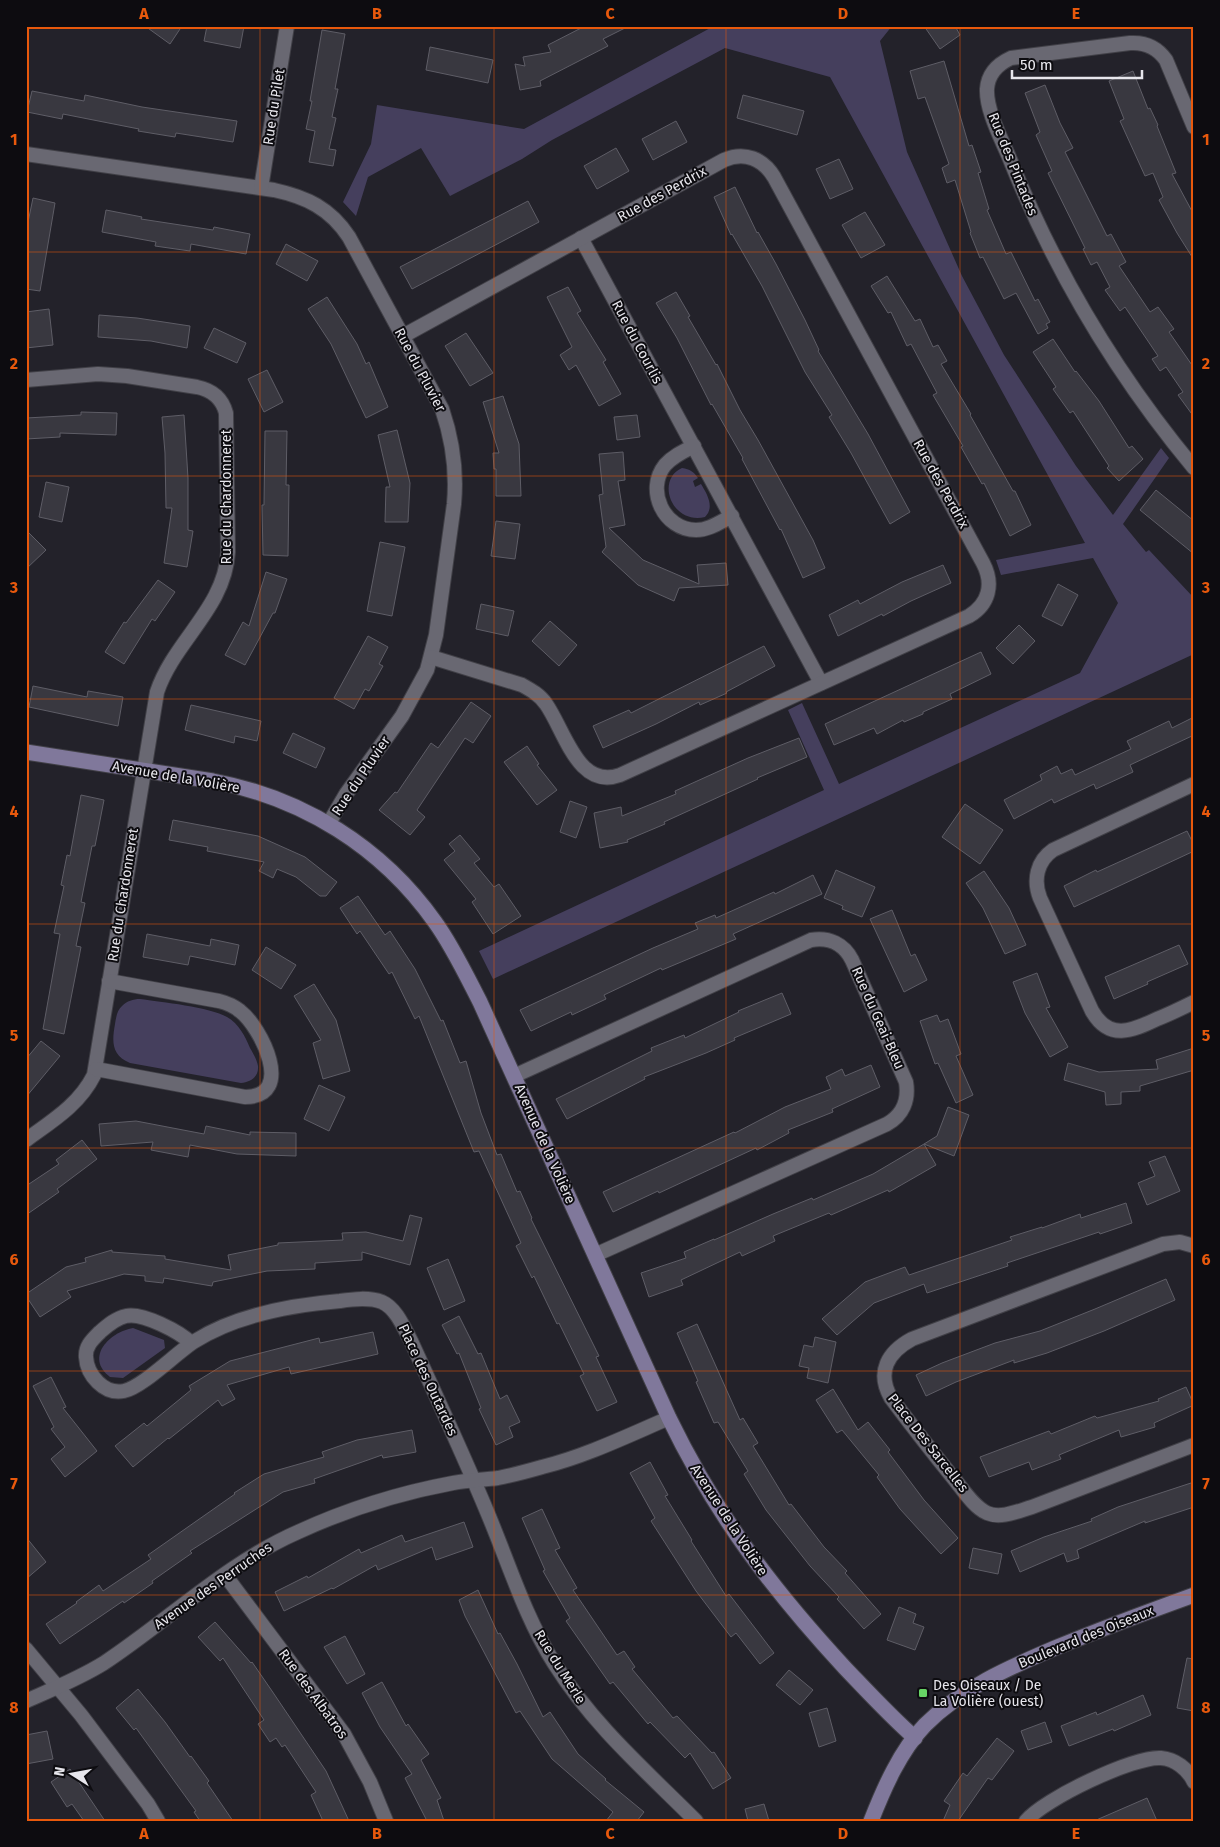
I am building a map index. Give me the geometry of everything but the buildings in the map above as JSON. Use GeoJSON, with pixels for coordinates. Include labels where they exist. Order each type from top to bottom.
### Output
{"type":"FeatureCollection","features":[{"type":"Feature","properties":{"kind":"street","name":"Rue du Pilet"},"geometry":{"type":"LineString","coordinates":[[261,188],[287,26]]}},
{"type":"Feature","properties":{"kind":"street","name":"Rue des Pintades"},"geometry":{"type":"LineString","coordinates":[[1194,126],[1166,60],[1158,51],[1143,43],[1011,58],[996,68],[988,83],[988,100],[995,122],[1031,211],[1066,281],[1095,332],[1127,381],[1194,468]]}},
{"type":"Feature","properties":{"kind":"street","name":"Rue du Pluvier"},"geometry":{"type":"LineString","coordinates":[[26,154],[261,188],[288,193],[308,200],[324,209],[333,216],[348,236],[442,410],[456,470],[454,504],[436,635],[431,657],[409,704],[346,794],[329,824]]}},
{"type":"Feature","properties":{"kind":"street","name":"Rue des Perdrix"},"geometry":{"type":"LineString","coordinates":[[402,336],[729,158],[746,156],[761,162],[770,170],[962,523],[989,577],[989,589],[982,605],[969,616],[620,775],[605,778],[594,776],[582,767],[545,703],[534,692],[522,685],[431,657]]}},
{"type":"Feature","properties":{"kind":"street","name":"Rue du Courlis"},"geometry":{"type":"LineString","coordinates":[[581,238],[821,683]]}},
{"type":"Feature","properties":{"kind":"street","name":"Rue du Chardonneret"},"geometry":{"type":"LineString","coordinates":[[26,380],[98,374],[127,376],[205,388],[215,394],[222,402],[226,413],[228,552],[226,569],[218,593],[168,667],[160,683],[155,700],[96,1068],[91,1081],[76,1102],[26,1140]]}},
{"type":"Feature","properties":{"kind":"street"},"geometry":{"type":"LineString","coordinates":[[694,446],[671,460],[660,474],[657,492],[662,509],[673,522],[690,529],[709,528],[732,516]]}},
{"type":"Feature","properties":{"kind":"street","name":"Avenue de la Volière"},"geometry":{"type":"LineString","coordinates":[[26,752],[213,781],[243,788],[291,804],[329,824],[382,862],[398,878],[446,937],[468,978],[669,1418],[707,1490],[759,1568],[827,1649],[891,1716],[915,1738]]}},
{"type":"Feature","properties":{"kind":"street"},"geometry":{"type":"LineString","coordinates":[[1194,784],[1053,850],[1041,863],[1036,880],[1040,898],[1088,1002],[1095,1017],[1103,1025],[1114,1030],[1132,1030],[1194,1002]]}},
{"type":"Feature","properties":{"kind":"street","name":"Rue du Geai-Bleu"},"geometry":{"type":"LineString","coordinates":[[514,1076],[811,940],[833,941],[842,947],[852,960],[906,1082],[907,1098],[900,1114],[887,1124],[595,1256]]}},
{"type":"Feature","properties":{"kind":"street","name":"Rue du Chardonneret"},"geometry":{"type":"LineString","coordinates":[[96,1068],[246,1097],[262,1093],[269,1086],[272,1074],[271,1063],[256,1030],[246,1016],[234,1006],[219,1001],[109,981]]}},
{"type":"Feature","properties":{"kind":"street","name":"Place Des Sarcelles"},"geometry":{"type":"LineString","coordinates":[[1194,1246],[1180,1242],[1163,1244],[912,1339],[894,1351],[886,1364],[884,1374],[886,1390],[933,1453],[976,1504],[986,1512],[994,1515],[1012,1513],[1032,1507],[1194,1444]]}},
{"type":"Feature","properties":{"kind":"street","name":"Place des Outardes"},"geometry":{"type":"LineString","coordinates":[[191,1343],[156,1323],[136,1316],[124,1316],[107,1326],[95,1336],[88,1346],[86,1356],[88,1369],[97,1382],[107,1389],[124,1391],[137,1385],[191,1343],[238,1321],[268,1312],[326,1302],[366,1299],[380,1301],[395,1313],[411,1341],[474,1480]]}},
{"type":"Feature","properties":{"kind":"street","name":"Avenue des Perruches"},"geometry":{"type":"LineString","coordinates":[[26,1701],[104,1663],[226,1575],[278,1541],[345,1512],[376,1501],[452,1483],[499,1478],[560,1462],[594,1450],[669,1418]]}},
{"type":"Feature","properties":{"kind":"street","name":"Rue du Merle"},"geometry":{"type":"LineString","coordinates":[[474,1480],[528,1612],[555,1664],[576,1696],[601,1727],[696,1821]]}},
{"type":"Feature","properties":{"kind":"street","name":"Rue des Albatros"},"geometry":{"type":"LineString","coordinates":[[226,1575],[344,1734],[357,1755],[386,1821]]}},
{"type":"Feature","properties":{"kind":"street","name":"Boulevard des Oiseaux"},"geometry":{"type":"LineString","coordinates":[[871,1821],[889,1780],[915,1738],[925,1725],[962,1694],[1014,1665],[1086,1635],[1194,1595]]}},
{"type":"Feature","properties":{"kind":"street"},"geometry":{"type":"LineString","coordinates":[[26,1649],[92,1729],[148,1804],[158,1821]]}},
{"type":"Feature","properties":{"kind":"street"},"geometry":{"type":"LineString","coordinates":[[1026,1821],[1046,1803],[1063,1794],[1141,1761],[1162,1758],[1174,1762],[1184,1769],[1194,1782]]}},
{"type":"Feature","properties":{"kind":"shaded area"},"geometry":{"type":"Polygon","coordinates":[[[714,26],[892,26],[880,41],[907,152],[962,276],[1004,355],[1076,466],[1113,515],[1161,448],[1169,458],[1123,524],[1146,552],[1149,550],[1194,598],[1194,654],[493,979],[479,951],[824,790],[788,710],[802,703],[839,784],[1080,673],[1118,603],[1093,558],[1001,575],[996,560],[1085,543],[830,77],[725,48],[552,140],[522,159],[450,196],[421,148],[368,177],[356,216],[343,202],[371,144],[377,105],[524,129],[714,26]]]}},
{"type":"Feature","properties":{"kind":"shaded area"},"geometry":{"type":"Polygon","coordinates":[[[682,468],[690,470],[695,474],[698,478],[693,481],[695,487],[701,484],[706,492],[710,505],[705,517],[693,518],[684,514],[676,508],[671,500],[670,482],[674,474],[682,468]]]}},
{"type":"Feature","properties":{"kind":"shaded area"},"geometry":{"type":"Polygon","coordinates":[[[140,999],[209,1010],[227,1017],[235,1023],[246,1039],[258,1066],[257,1073],[251,1080],[241,1083],[130,1063],[124,1060],[116,1052],[113,1042],[116,1017],[124,1004],[140,999]]]}},
{"type":"Feature","properties":{"kind":"shaded area"},"geometry":{"type":"Polygon","coordinates":[[[133,1328],[164,1340],[165,1348],[123,1378],[110,1377],[99,1361],[103,1346],[124,1330],[133,1328]]]}},
{"type":"Feature","properties":{"kind":"place","name":"Des Oiseaux / De La Volière (ouest)"},"geometry":{"type":"Point","coordinates":[923,1693]}}]}
